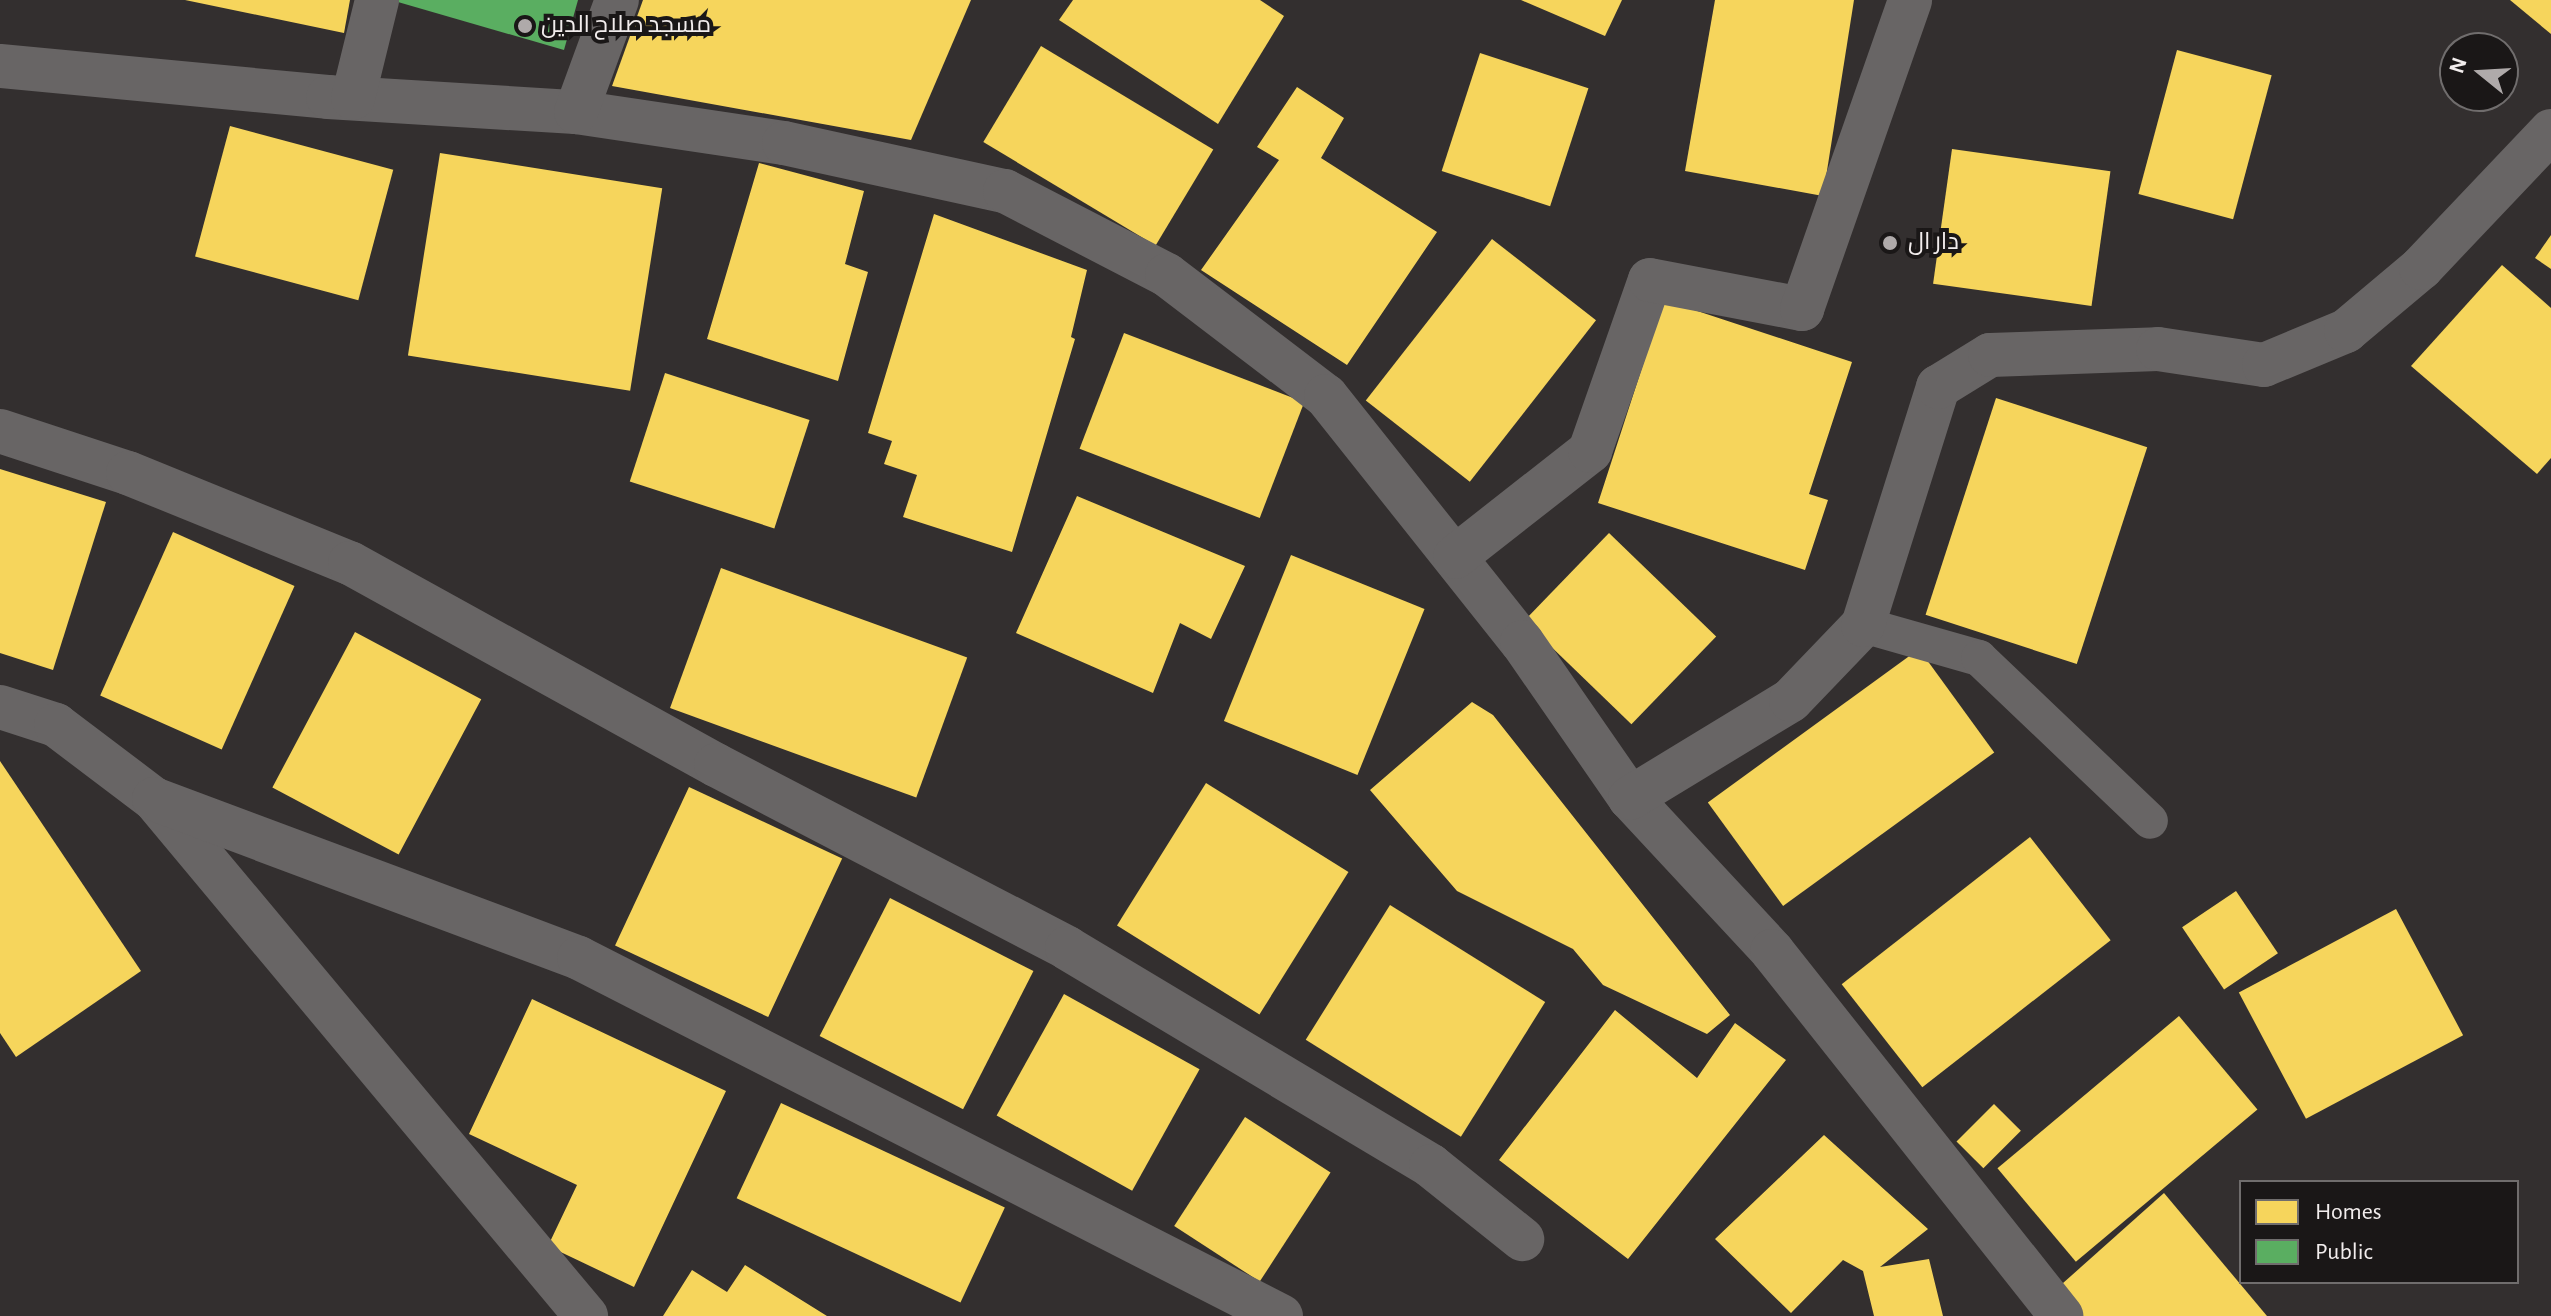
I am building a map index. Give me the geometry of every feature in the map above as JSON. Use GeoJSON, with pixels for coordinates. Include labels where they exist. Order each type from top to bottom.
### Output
{"type":"FeatureCollection","features":[{"type":"Feature","properties":{"kind":"street"},"geometry":{"type":"LineString","coordinates":[[353,98],[377,0]]}},
{"type":"Feature","properties":{"kind":"street"},"geometry":{"type":"LineString","coordinates":[[576,112],[617,0]]}},
{"type":"Feature","properties":{"kind":"street"},"geometry":{"type":"LineString","coordinates":[[1455,557],[1590,451],[1650,280],[1802,309],[1910,0]]}},
{"type":"Feature","properties":{"kind":"street"},"geometry":{"type":"LineString","coordinates":[[0,66],[353,98],[576,112],[784,143],[1005,191],[1167,275],[1326,396],[1522,642],[1630,798],[1772,951],[2061,1316]]}},
{"type":"Feature","properties":{"kind":"street"},"geometry":{"type":"LineString","coordinates":[[1630,798],[1791,700],[1863,625],[1938,387],[1990,355],[2158,349],[2264,365],[2332,337],[2346,331],[2421,268],[2551,131]]}},
{"type":"Feature","properties":{"kind":"street"},"geometry":{"type":"LineString","coordinates":[[0,431],[128,473],[350,563],[716,765],[1067,948],[1431,1166],[1522,1239]]}},
{"type":"Feature","properties":{"kind":"street"},"geometry":{"type":"LineString","coordinates":[[0,707],[56,725],[154,799],[586,1316]]}},
{"type":"Feature","properties":{"kind":"street"},"geometry":{"type":"LineString","coordinates":[[154,799],[579,958],[1281,1316]]}},
{"type":"Feature","properties":{"kind":"lane"},"geometry":{"type":"LineString","coordinates":[[1863,625],[1979,658],[2150,821]]}},
{"type":"Feature","properties":{"kind":"building: Homes"},"geometry":{"type":"Polygon","coordinates":[[[185,0],[350,0],[344,33],[185,0]]]}},
{"type":"Feature","properties":{"kind":"building: Homes"},"geometry":{"type":"Polygon","coordinates":[[[643,0],[971,0],[911,140],[612,86],[643,0]]]}},
{"type":"Feature","properties":{"kind":"building: Homes"},"geometry":{"type":"Polygon","coordinates":[[[1073,0],[1260,0],[1284,16],[1218,124],[1059,20],[1073,0]]]}},
{"type":"Feature","properties":{"kind":"building: Homes"},"geometry":{"type":"Polygon","coordinates":[[[1521,0],[1622,0],[1605,36],[1521,0]]]}},
{"type":"Feature","properties":{"kind":"building: Homes"},"geometry":{"type":"Polygon","coordinates":[[[1715,0],[1854,0],[1823,196],[1685,171],[1715,0]]]}},
{"type":"Feature","properties":{"kind":"building: Homes"},"geometry":{"type":"Polygon","coordinates":[[[2510,0],[2551,0],[2551,34],[2510,0]]]}},
{"type":"Feature","properties":{"kind":"building: Homes"},"geometry":{"type":"Polygon","coordinates":[[[1041,46],[1213,150],[1156,246],[983,142],[1041,46]]]}},
{"type":"Feature","properties":{"kind":"building: Homes"},"geometry":{"type":"Polygon","coordinates":[[[2177,50],[2272,75],[2233,219],[2138,194],[2177,50]]]}},
{"type":"Feature","properties":{"kind":"building: Homes"},"geometry":{"type":"Polygon","coordinates":[[[1480,53],[1588,88],[1550,206],[1442,171],[1480,53]]]}},
{"type":"Feature","properties":{"kind":"building: Homes"},"geometry":{"type":"Polygon","coordinates":[[[1297,87],[1344,118],[1321,158],[1437,232],[1347,365],[1201,270],[1279,160],[1257,147],[1297,87]]]}},
{"type":"Feature","properties":{"kind":"building: Homes"},"geometry":{"type":"Polygon","coordinates":[[[230,126],[393,170],[358,300],[195,256],[230,126]]]}},
{"type":"Feature","properties":{"kind":"building: Homes"},"geometry":{"type":"Polygon","coordinates":[[[1952,149],[2110,171],[2092,306],[1933,284],[1952,149]]]}},
{"type":"Feature","properties":{"kind":"building: Homes"},"geometry":{"type":"Polygon","coordinates":[[[440,153],[662,188],[630,391],[408,355],[440,153]]]}},
{"type":"Feature","properties":{"kind":"building: Homes"},"geometry":{"type":"Polygon","coordinates":[[[759,163],[864,191],[845,264],[868,272],[838,381],[707,339],[759,163]]]}},
{"type":"Feature","properties":{"kind":"building: Homes"},"geometry":{"type":"Polygon","coordinates":[[[934,214],[1087,270],[1071,337],[1075,339],[1012,552],[903,517],[917,475],[884,464],[892,441],[868,433],[934,214]]]}},
{"type":"Feature","properties":{"kind":"building: Homes"},"geometry":{"type":"Polygon","coordinates":[[[2551,235],[2551,269],[2535,258],[2551,235]]]}},
{"type":"Feature","properties":{"kind":"building: Homes"},"geometry":{"type":"Polygon","coordinates":[[[1492,239],[1596,320],[1470,482],[1366,401],[1492,239]]]}},
{"type":"Feature","properties":{"kind":"building: Homes"},"geometry":{"type":"Polygon","coordinates":[[[2502,265],[2551,308],[2551,458],[2537,474],[2411,366],[2502,265]]]}},
{"type":"Feature","properties":{"kind":"building: Homes"},"geometry":{"type":"Polygon","coordinates":[[[1664,300],[1852,362],[1809,494],[1828,500],[1805,570],[1598,503],[1664,300]]]}},
{"type":"Feature","properties":{"kind":"building: Homes"},"geometry":{"type":"Polygon","coordinates":[[[1124,333],[1304,402],[1260,518],[1080,449],[1124,333]]]}},
{"type":"Feature","properties":{"kind":"building: Homes"},"geometry":{"type":"Polygon","coordinates":[[[665,373],[810,420],[774,528],[630,481],[665,373]]]}},
{"type":"Feature","properties":{"kind":"building: Homes"},"geometry":{"type":"Polygon","coordinates":[[[1996,398],[2147,447],[2077,664],[1926,615],[1996,398]]]}},
{"type":"Feature","properties":{"kind":"building: Homes"},"geometry":{"type":"Polygon","coordinates":[[[0,469],[106,502],[53,670],[0,653],[0,469]]]}},
{"type":"Feature","properties":{"kind":"building: Homes"},"geometry":{"type":"Polygon","coordinates":[[[1077,496],[1245,566],[1211,639],[1180,623],[1153,693],[1016,633],[1077,496]]]}},
{"type":"Feature","properties":{"kind":"building: Homes"},"geometry":{"type":"Polygon","coordinates":[[[173,532],[295,586],[222,750],[100,696],[173,532]]]}},
{"type":"Feature","properties":{"kind":"building: Homes"},"geometry":{"type":"Polygon","coordinates":[[[1609,533],[1716,637],[1631,724],[1524,621],[1609,533]]]}},
{"type":"Feature","properties":{"kind":"building: Homes"},"geometry":{"type":"Polygon","coordinates":[[[1291,555],[1425,609],[1357,775],[1224,721],[1291,555]]]}},
{"type":"Feature","properties":{"kind":"building: Homes"},"geometry":{"type":"Polygon","coordinates":[[[721,568],[967,658],[916,798],[670,708],[721,568]]]}},
{"type":"Feature","properties":{"kind":"building: Homes"},"geometry":{"type":"Polygon","coordinates":[[[355,632],[481,699],[399,855],[272,787],[355,632]]]}},
{"type":"Feature","properties":{"kind":"building: Homes"},"geometry":{"type":"Polygon","coordinates":[[[1919,649],[1994,753],[1783,906],[1708,802],[1919,649]]]}},
{"type":"Feature","properties":{"kind":"building: Homes"},"geometry":{"type":"Polygon","coordinates":[[[1472,702],[1493,715],[1730,1015],[1707,1034],[1603,985],[1573,949],[1457,891],[1370,790],[1472,702]]]}},
{"type":"Feature","properties":{"kind":"building: Homes"},"geometry":{"type":"Polygon","coordinates":[[[0,761],[141,971],[16,1057],[0,1033],[0,761]]]}},
{"type":"Feature","properties":{"kind":"building: Homes"},"geometry":{"type":"Polygon","coordinates":[[[1206,783],[1348,872],[1259,1014],[1117,925],[1206,783]]]}},
{"type":"Feature","properties":{"kind":"building: Homes"},"geometry":{"type":"Polygon","coordinates":[[[689,787],[842,858],[768,1017],[615,946],[689,787]]]}},
{"type":"Feature","properties":{"kind":"building: Homes"},"geometry":{"type":"Polygon","coordinates":[[[2030,837],[2111,940],[1922,1087],[1842,984],[2030,837]]]}},
{"type":"Feature","properties":{"kind":"building: Homes"},"geometry":{"type":"Polygon","coordinates":[[[2236,891],[2278,953],[2224,990],[2182,927],[2236,891]]]}},
{"type":"Feature","properties":{"kind":"building: Homes"},"geometry":{"type":"Polygon","coordinates":[[[890,898],[1033,971],[963,1109],[820,1036],[890,898]]]}},
{"type":"Feature","properties":{"kind":"building: Homes"},"geometry":{"type":"Polygon","coordinates":[[[1390,905],[1545,1002],[1461,1137],[1306,1040],[1390,905]]]}},
{"type":"Feature","properties":{"kind":"building: Homes"},"geometry":{"type":"Polygon","coordinates":[[[2396,909],[2463,1035],[2306,1119],[2239,993],[2396,909]]]}},
{"type":"Feature","properties":{"kind":"building: Homes"},"geometry":{"type":"Polygon","coordinates":[[[1064,994],[1200,1069],[1132,1191],[997,1116],[1064,994]]]}},
{"type":"Feature","properties":{"kind":"building: Homes"},"geometry":{"type":"Polygon","coordinates":[[[532,999],[726,1091],[634,1287],[548,1246],[577,1185],[469,1134],[532,999]]]}},
{"type":"Feature","properties":{"kind":"building: Homes"},"geometry":{"type":"Polygon","coordinates":[[[1615,1010],[1697,1078],[1735,1023],[1786,1060],[1628,1259],[1499,1160],[1615,1010]]]}},
{"type":"Feature","properties":{"kind":"building: Homes"},"geometry":{"type":"Polygon","coordinates":[[[2179,1016],[2257,1109],[2076,1262],[1997,1168],[2179,1016]]]}},
{"type":"Feature","properties":{"kind":"building: Homes"},"geometry":{"type":"Polygon","coordinates":[[[781,1103],[1005,1207],[960,1303],[737,1198],[781,1103]]]}},
{"type":"Feature","properties":{"kind":"building: Homes"},"geometry":{"type":"Polygon","coordinates":[[[1994,1104],[2021,1131],[1983,1168],[1957,1141],[1994,1104]]]}},
{"type":"Feature","properties":{"kind":"building: Homes"},"geometry":{"type":"Polygon","coordinates":[[[1245,1117],[1331,1173],[1260,1282],[1174,1226],[1245,1117]]]}},
{"type":"Feature","properties":{"kind":"building: Homes"},"geometry":{"type":"Polygon","coordinates":[[[1824,1135],[1928,1229],[1880,1267],[1929,1259],[1943,1316],[1874,1316],[1863,1271],[1843,1260],[1791,1313],[1715,1239],[1824,1135]]]}},
{"type":"Feature","properties":{"kind":"building: Homes"},"geometry":{"type":"Polygon","coordinates":[[[2164,1193],[2267,1316],[2072,1316],[2053,1292],[2164,1193]]]}},
{"type":"Feature","properties":{"kind":"building: Homes"},"geometry":{"type":"Polygon","coordinates":[[[745,1265],[827,1316],[663,1316],[692,1270],[727,1292],[745,1265]]]}},
{"type":"Feature","properties":{"kind":"building: Public","name":"مسجد صلاح الدين"},"geometry":{"type":"Polygon","coordinates":[[[391,0],[578,0],[564,50],[391,0]]]}},
{"type":"Feature","properties":{"kind":"place","name":"مسجد صلاح الدين"},"geometry":{"type":"Point","coordinates":[525,26]}},
{"type":"Feature","properties":{"kind":"place","name":"دار ال"},"geometry":{"type":"Point","coordinates":[1890,243]}}]}
